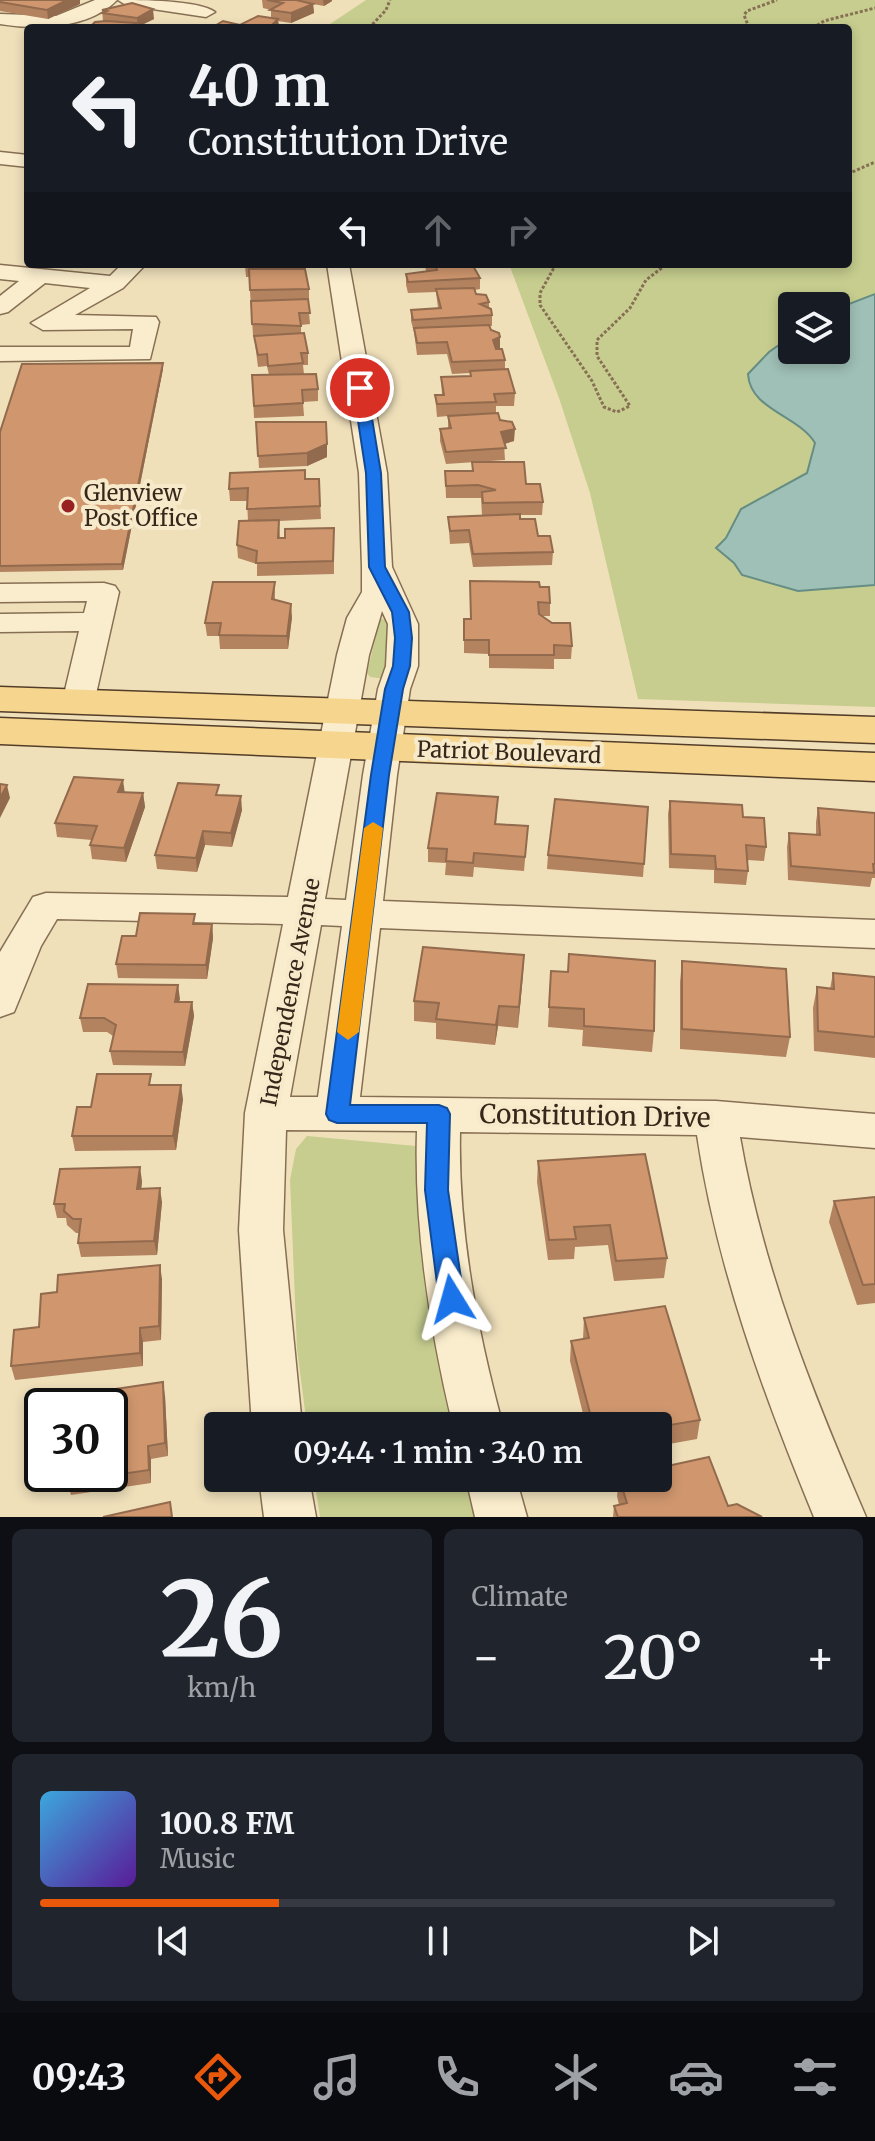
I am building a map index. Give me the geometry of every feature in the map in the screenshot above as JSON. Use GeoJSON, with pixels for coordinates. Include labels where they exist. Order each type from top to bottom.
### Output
{"type":"FeatureCollection","features":[{"type":"Feature","properties":{"kind":"main road","name":"Patriot Boulevard"},"geometry":{"type":"LineString","coordinates":[[0,699],[78,703],[340,728]]}},
{"type":"Feature","properties":{"kind":"main road","name":"Patriot Boulevard"},"geometry":{"type":"LineString","coordinates":[[0,731],[340,728],[875,767]]}},
{"type":"Feature","properties":{"kind":"main road","name":"Patriot Boulevard"},"geometry":{"type":"LineString","coordinates":[[387,730],[875,730]]}},
{"type":"Feature","properties":{"kind":"street"},"geometry":{"type":"LineString","coordinates":[[47,24],[60,23],[109,0]]}},
{"type":"Feature","properties":{"kind":"street"},"geometry":{"type":"LineString","coordinates":[[126,0],[211,9],[184,24]]}},
{"type":"Feature","properties":{"kind":"street"},"geometry":{"type":"LineString","coordinates":[[0,19],[28,24]]}},
{"type":"Feature","properties":{"kind":"street"},"geometry":{"type":"LineString","coordinates":[[0,158],[24,161]]}},
{"type":"Feature","properties":{"kind":"street"},"geometry":{"type":"LineString","coordinates":[[0,353],[43,323],[115,283],[131,268]]}},
{"type":"Feature","properties":{"kind":"street","name":"Independence Avenue"},"geometry":{"type":"LineString","coordinates":[[276,1412],[261,1230],[266,1113],[358,632],[377,592],[373,473],[339,268]]}},
{"type":"Feature","properties":{"kind":"street"},"geometry":{"type":"LineString","coordinates":[[0,272],[115,283]]}},
{"type":"Feature","properties":{"kind":"street"},"geometry":{"type":"LineString","coordinates":[[0,307],[40,276]]}},
{"type":"Feature","properties":{"kind":"street"},"geometry":{"type":"LineString","coordinates":[[0,353],[141,354],[147,322],[43,323]]}},
{"type":"Feature","properties":{"kind":"street","name":"Independence Avenue"},"geometry":{"type":"LineString","coordinates":[[337,1114],[387,730],[402,666],[403,624],[377,567]]}},
{"type":"Feature","properties":{"kind":"street"},"geometry":{"type":"LineString","coordinates":[[0,593],[104,592],[78,703]]}},
{"type":"Feature","properties":{"kind":"street"},"geometry":{"type":"LineString","coordinates":[[0,623],[97,622]]}},
{"type":"Feature","properties":{"kind":"street"},"geometry":{"type":"LineString","coordinates":[[0,1002],[22,945],[46,906],[305,911],[875,934]]}},
{"type":"Feature","properties":{"kind":"street","name":"Constitution Drive"},"geometry":{"type":"LineString","coordinates":[[266,1113],[716,1118],[875,1131]]}},
{"type":"Feature","properties":{"kind":"street"},"geometry":{"type":"LineString","coordinates":[[439,1114],[437,1190],[459,1353],[474,1412]]}},
{"type":"Feature","properties":{"kind":"street"},"geometry":{"type":"LineString","coordinates":[[716,1118],[721,1157],[750,1278],[800,1425],[840,1517]]}},
{"type":"Feature","properties":{"kind":"street"},"geometry":{"type":"LineString","coordinates":[[286,1492],[290,1517]]}},
{"type":"Feature","properties":{"kind":"street"},"geometry":{"type":"LineString","coordinates":[[495,1492],[501,1517]]}},
{"type":"Feature","properties":{"kind":"path"},"geometry":{"type":"LineString","coordinates":[[373,24],[386,10],[390,0]]}},
{"type":"Feature","properties":{"kind":"path"},"geometry":{"type":"LineString","coordinates":[[747,24],[744,15],[747,11],[777,0]]}},
{"type":"Feature","properties":{"kind":"path"},"geometry":{"type":"LineString","coordinates":[[819,24],[875,8]]}},
{"type":"Feature","properties":{"kind":"path"},"geometry":{"type":"LineString","coordinates":[[852,172],[875,162]]}},
{"type":"Feature","properties":{"kind":"path"},"geometry":{"type":"LineString","coordinates":[[554,268],[540,293],[540,305],[592,381],[599,400],[617,412],[630,406],[597,356],[597,340],[630,308],[646,280],[662,268]]}},
{"type":"Feature","properties":{"kind":"green space"},"geometry":{"type":"Polygon","coordinates":[[[366,0],[875,0],[875,707],[638,699],[590,493],[559,398],[510,268],[852,268],[852,24],[330,24],[366,0]]]}},
{"type":"Feature","properties":{"kind":"green space"},"geometry":{"type":"Polygon","coordinates":[[[380,619],[395,620],[386,679],[370,677],[367,673],[380,619]]]}},
{"type":"Feature","properties":{"kind":"green space"},"geometry":{"type":"Polygon","coordinates":[[[307,1136],[416,1146],[422,1155],[456,1412],[305,1412],[297,1349],[290,1180],[296,1149],[307,1136]]]}},
{"type":"Feature","properties":{"kind":"green space"},"geometry":{"type":"Polygon","coordinates":[[[316,1492],[472,1492],[478,1517],[320,1517],[316,1492]]]}},
{"type":"Feature","properties":{"kind":"water"},"geometry":{"type":"Polygon","coordinates":[[[875,294],[875,585],[798,591],[742,575],[734,563],[716,548],[726,538],[741,509],[807,473],[815,443],[798,425],[757,396],[748,374],[778,346],[778,364],[850,364],[850,304],[875,294]]]}},
{"type":"Feature","properties":{"kind":"building"},"geometry":{"type":"Polygon","coordinates":[[[0,0],[67,0],[47,10],[0,0]]]}},
{"type":"Feature","properties":{"kind":"building"},"geometry":{"type":"Polygon","coordinates":[[[267,0],[296,0],[313,4],[291,13],[270,10],[283,3],[267,0]]]}},
{"type":"Feature","properties":{"kind":"building"},"geometry":{"type":"Polygon","coordinates":[[[132,3],[153,9],[137,18],[102,13],[107,11],[102,10],[132,3]]]}},
{"type":"Feature","properties":{"kind":"building"},"geometry":{"type":"Polygon","coordinates":[[[258,16],[278,19],[273,24],[242,24],[258,16]]]}},
{"type":"Feature","properties":{"kind":"building"},"geometry":{"type":"Polygon","coordinates":[[[106,21],[136,23],[93,24],[106,21]]]}},
{"type":"Feature","properties":{"kind":"building"},"geometry":{"type":"Polygon","coordinates":[[[474,268],[480,278],[408,282],[406,274],[474,268]]]}},
{"type":"Feature","properties":{"kind":"building"},"geometry":{"type":"Polygon","coordinates":[[[249,269],[305,269],[309,289],[250,290],[249,269]]]}},
{"type":"Feature","properties":{"kind":"building"},"geometry":{"type":"Polygon","coordinates":[[[474,288],[476,294],[486,295],[489,302],[480,304],[491,309],[492,315],[413,320],[411,310],[441,308],[436,289],[474,288]]]}},
{"type":"Feature","properties":{"kind":"building"},"geometry":{"type":"Polygon","coordinates":[[[308,299],[310,313],[299,313],[301,326],[252,324],[251,301],[308,299]]]}},
{"type":"Feature","properties":{"kind":"building"},"geometry":{"type":"Polygon","coordinates":[[[489,325],[491,330],[499,333],[500,337],[493,340],[496,349],[502,349],[505,360],[452,362],[447,342],[417,343],[414,328],[489,325]]]}},
{"type":"Feature","properties":{"kind":"building"},"geometry":{"type":"Polygon","coordinates":[[[304,333],[308,353],[301,353],[303,363],[268,366],[267,354],[258,355],[254,336],[304,333]]]}},
{"type":"Feature","properties":{"kind":"building","name":"Glenview Post Office"},"geometry":{"type":"Polygon","coordinates":[[[163,363],[122,564],[0,566],[0,432],[22,364],[163,363]]]}},
{"type":"Feature","properties":{"kind":"building"},"geometry":{"type":"Polygon","coordinates":[[[508,369],[515,393],[494,394],[496,402],[437,404],[435,395],[444,395],[441,377],[471,376],[470,371],[508,369]]]}},
{"type":"Feature","properties":{"kind":"building"},"geometry":{"type":"Polygon","coordinates":[[[316,374],[318,389],[302,390],[303,403],[254,406],[252,375],[316,374]]]}},
{"type":"Feature","properties":{"kind":"building"},"geometry":{"type":"Polygon","coordinates":[[[498,413],[500,420],[512,422],[515,429],[501,432],[506,448],[446,452],[440,429],[451,428],[448,416],[498,413]]]}},
{"type":"Feature","properties":{"kind":"building"},"geometry":{"type":"Polygon","coordinates":[[[256,422],[326,422],[327,444],[307,453],[258,456],[256,422]]]}},
{"type":"Feature","properties":{"kind":"building"},"geometry":{"type":"Polygon","coordinates":[[[472,462],[524,462],[526,484],[540,484],[543,502],[483,503],[482,492],[496,490],[478,485],[446,486],[445,471],[473,471],[472,462]]]}},
{"type":"Feature","properties":{"kind":"building"},"geometry":{"type":"Polygon","coordinates":[[[305,470],[305,479],[319,479],[320,506],[247,509],[248,488],[229,489],[230,473],[305,470]]]}},
{"type":"Feature","properties":{"kind":"building"},"geometry":{"type":"Polygon","coordinates":[[[520,514],[520,519],[535,519],[538,536],[550,536],[553,552],[473,554],[469,530],[450,531],[448,517],[520,514]]]}},
{"type":"Feature","properties":{"kind":"building"},"geometry":{"type":"Polygon","coordinates":[[[279,520],[278,538],[285,538],[285,529],[334,528],[333,561],[256,563],[257,551],[237,545],[239,521],[279,520]]]}},
{"type":"Feature","properties":{"kind":"building"},"geometry":{"type":"Polygon","coordinates":[[[470,581],[539,582],[540,587],[549,587],[550,603],[538,602],[539,614],[552,623],[570,623],[572,646],[554,645],[554,655],[489,655],[489,640],[464,640],[464,619],[471,619],[470,581]]]}},
{"type":"Feature","properties":{"kind":"building"},"geometry":{"type":"Polygon","coordinates":[[[213,582],[275,582],[272,599],[291,604],[287,636],[219,635],[221,623],[205,623],[213,582]]]}},
{"type":"Feature","properties":{"kind":"building"},"geometry":{"type":"Polygon","coordinates":[[[74,777],[123,780],[118,792],[143,793],[124,848],[90,845],[97,826],[55,823],[74,777]]]}},
{"type":"Feature","properties":{"kind":"building"},"geometry":{"type":"Polygon","coordinates":[[[178,783],[219,785],[216,795],[241,796],[231,833],[203,831],[196,858],[155,855],[178,783]]]}},
{"type":"Feature","properties":{"kind":"building"},"geometry":{"type":"Polygon","coordinates":[[[0,784],[7,785],[0,798],[0,784]]]}},
{"type":"Feature","properties":{"kind":"building"},"geometry":{"type":"Polygon","coordinates":[[[437,793],[498,797],[495,824],[528,826],[525,857],[474,853],[473,863],[446,861],[447,849],[428,848],[437,793]]]}},
{"type":"Feature","properties":{"kind":"building"},"geometry":{"type":"Polygon","coordinates":[[[555,799],[648,807],[644,864],[548,855],[555,799]]]}},
{"type":"Feature","properties":{"kind":"building"},"geometry":{"type":"Polygon","coordinates":[[[670,801],[742,805],[743,817],[764,818],[766,847],[746,845],[748,871],[716,869],[715,856],[671,854],[670,801]]]}},
{"type":"Feature","properties":{"kind":"building"},"geometry":{"type":"Polygon","coordinates":[[[818,808],[875,813],[874,873],[791,866],[789,833],[820,835],[818,808]]]}},
{"type":"Feature","properties":{"kind":"building"},"geometry":{"type":"Polygon","coordinates":[[[140,913],[195,914],[193,924],[212,924],[206,965],[116,964],[122,936],[136,936],[140,913]]]}},
{"type":"Feature","properties":{"kind":"building"},"geometry":{"type":"Polygon","coordinates":[[[423,947],[524,955],[519,1007],[499,1006],[496,1025],[436,1019],[439,1003],[414,1001],[423,947]]]}},
{"type":"Feature","properties":{"kind":"building"},"geometry":{"type":"Polygon","coordinates":[[[569,954],[655,961],[654,1031],[584,1026],[584,1009],[549,1007],[551,971],[568,972],[569,954]]]}},
{"type":"Feature","properties":{"kind":"building"},"geometry":{"type":"Polygon","coordinates":[[[682,961],[786,969],[790,1037],[682,1029],[682,961]]]}},
{"type":"Feature","properties":{"kind":"building"},"geometry":{"type":"Polygon","coordinates":[[[833,973],[875,977],[875,1037],[818,1031],[817,987],[834,989],[833,973]]]}},
{"type":"Feature","properties":{"kind":"building"},"geometry":{"type":"Polygon","coordinates":[[[88,984],[178,985],[175,1002],[192,1002],[183,1052],[110,1051],[116,1025],[104,1018],[80,1018],[88,984]]]}},
{"type":"Feature","properties":{"kind":"building"},"geometry":{"type":"Polygon","coordinates":[[[97,1074],[151,1074],[149,1085],[181,1085],[173,1136],[72,1136],[77,1107],[91,1107],[97,1074]]]}},
{"type":"Feature","properties":{"kind":"building"},"geometry":{"type":"Polygon","coordinates":[[[645,1154],[667,1258],[616,1261],[610,1225],[574,1227],[576,1239],[549,1240],[538,1161],[645,1154]]]}},
{"type":"Feature","properties":{"kind":"building"},"geometry":{"type":"Polygon","coordinates":[[[140,1167],[137,1189],[160,1188],[154,1241],[78,1243],[81,1219],[73,1219],[64,1211],[65,1204],[54,1204],[60,1169],[140,1167]]]}},
{"type":"Feature","properties":{"kind":"building"},"geometry":{"type":"Polygon","coordinates":[[[875,1197],[875,1284],[863,1285],[834,1201],[875,1197]]]}},
{"type":"Feature","properties":{"kind":"building"},"geometry":{"type":"Polygon","coordinates":[[[160,1265],[159,1326],[140,1328],[140,1353],[11,1366],[14,1330],[39,1327],[41,1294],[57,1292],[58,1275],[160,1265]]]}},
{"type":"Feature","properties":{"kind":"building"},"geometry":{"type":"Polygon","coordinates":[[[665,1306],[700,1420],[672,1425],[672,1412],[590,1412],[571,1341],[589,1338],[584,1318],[665,1306]]]}},
{"type":"Feature","properties":{"kind":"building"},"geometry":{"type":"Polygon","coordinates":[[[163,1382],[165,1443],[148,1446],[149,1470],[128,1473],[128,1388],[122,1388],[163,1382]]]}},
{"type":"Feature","properties":{"kind":"building"},"geometry":{"type":"Polygon","coordinates":[[[709,1457],[728,1506],[737,1504],[762,1517],[618,1517],[614,1506],[627,1503],[623,1492],[672,1492],[672,1465],[709,1457]]]}},
{"type":"Feature","properties":{"kind":"building"},"geometry":{"type":"Polygon","coordinates":[[[170,1502],[172,1517],[103,1517],[170,1502]]]}},
{"type":"Feature","properties":{"kind":"slow traffic"},"geometry":{"type":"LineString","coordinates":[[348,1032],[373,828]]}},
{"type":"Feature","properties":{"kind":"place","name":"Glenview Post Office"},"geometry":{"type":"Point","coordinates":[68,506]}},
{"type":"Feature","properties":{"kind":"route"},"geometry":{"type":"LineString","coordinates":[[360,388],[373,473],[377,567],[400,612],[404,638],[402,666],[394,689],[380,775],[337,1114],[439,1114],[437,1190],[452,1299]]}}]}
